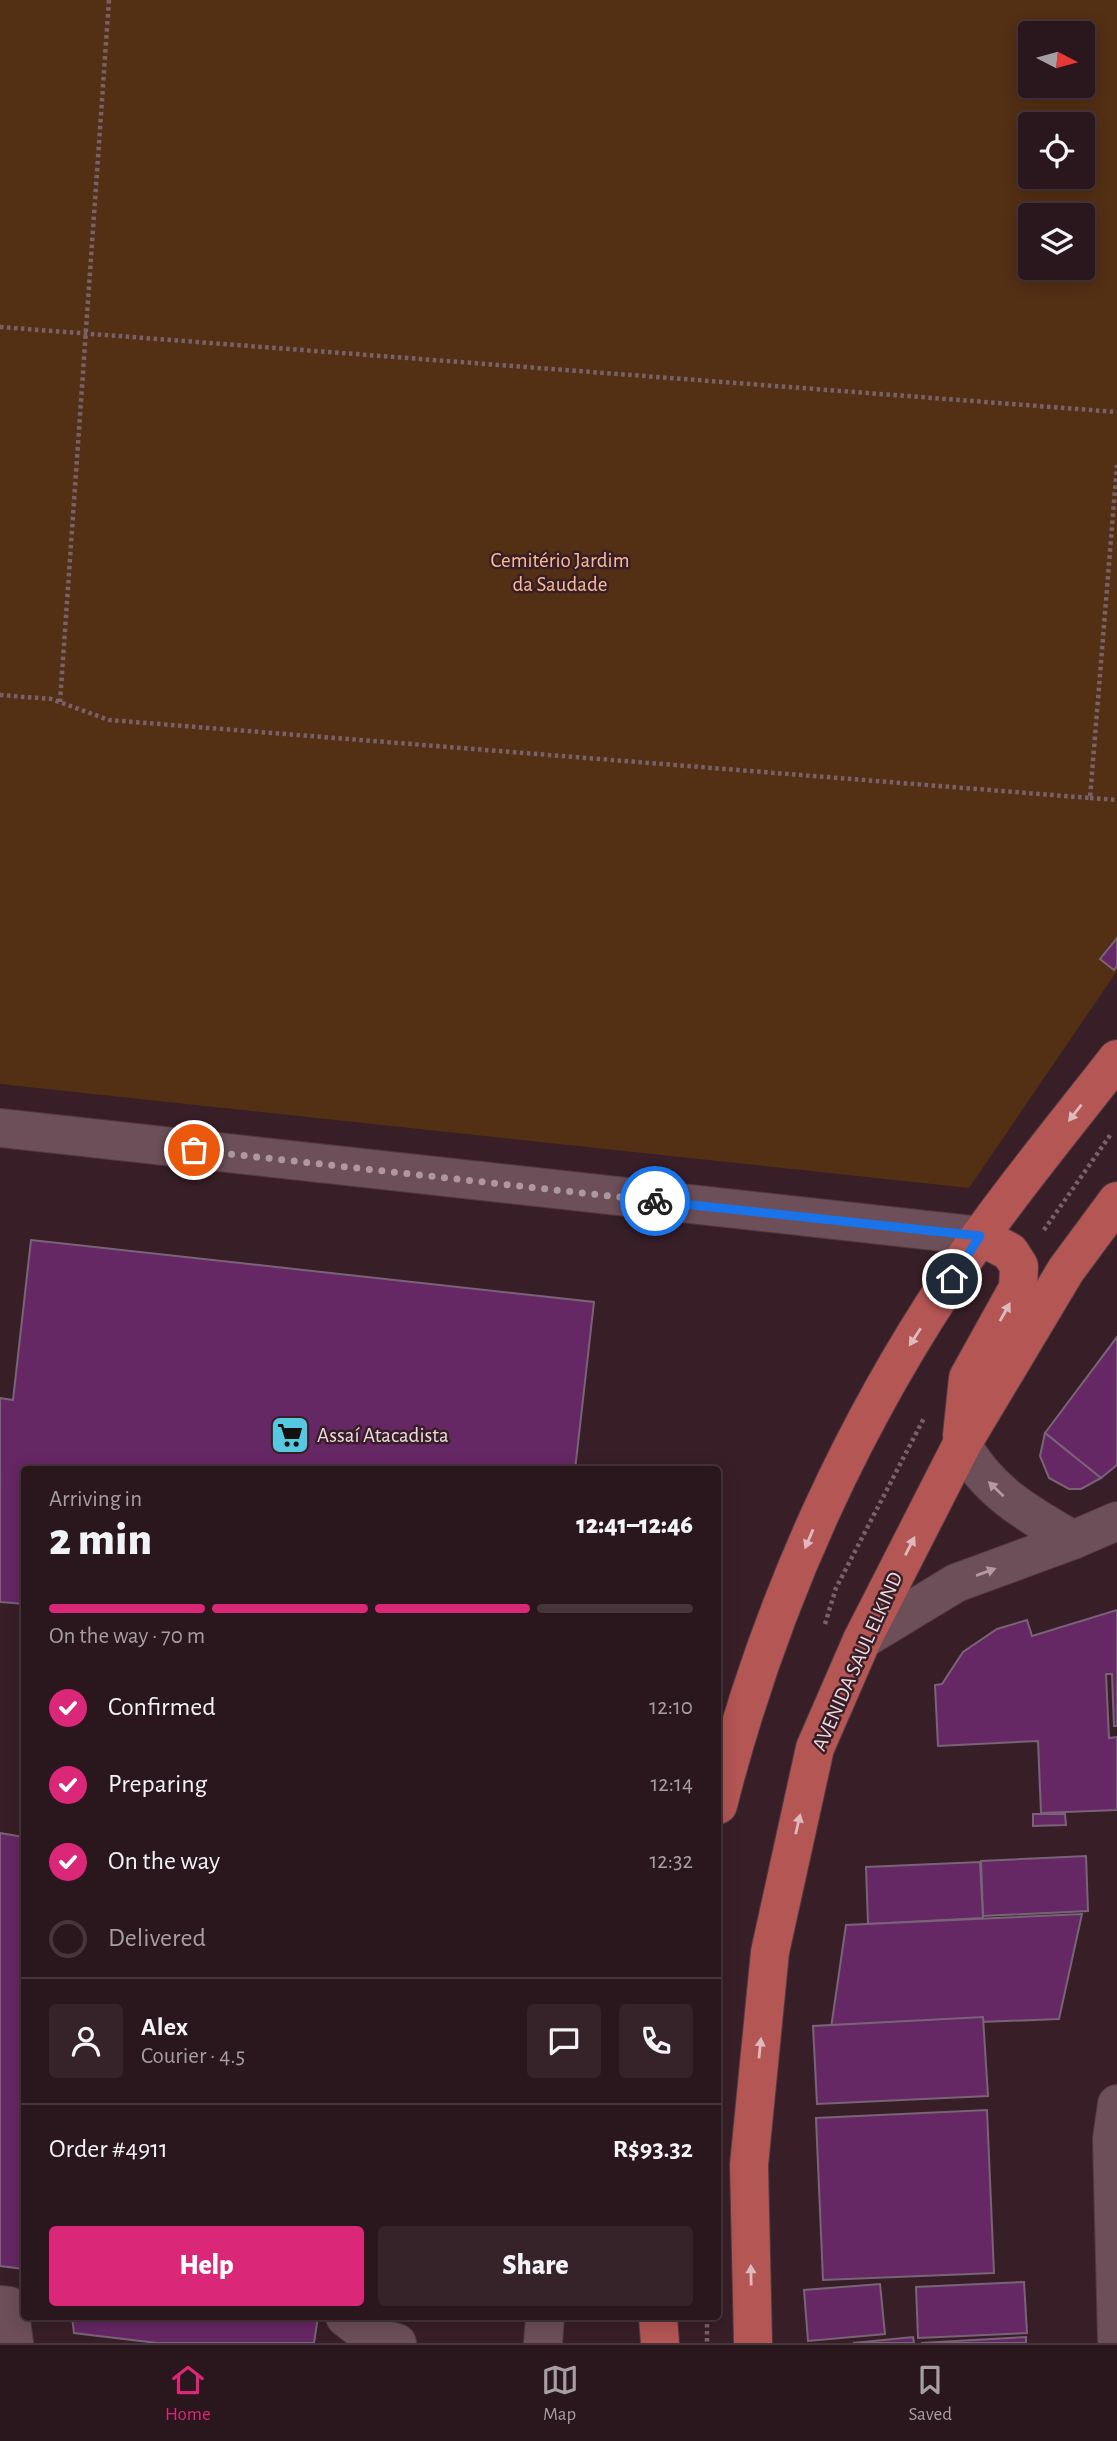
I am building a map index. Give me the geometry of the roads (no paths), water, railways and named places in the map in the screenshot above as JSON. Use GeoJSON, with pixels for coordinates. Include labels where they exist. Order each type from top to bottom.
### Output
{"type":"FeatureCollection","features":[{"type":"Feature","properties":{"kind":"main road"},"geometry":{"type":"LineString","coordinates":[[721,1793],[735,1738],[780,1608],[837,1473],[896,1366],[980,1236],[1117,1059]]}},
{"type":"Feature","properties":{"kind":"main road","name":"AVENIDA SAUL ELKIND"},"geometry":{"type":"LineString","coordinates":[[753,2343],[749,2165],[770,1951],[815,1748],[862,1640],[961,1444],[1066,1270],[1117,1202]]}},
{"type":"Feature","properties":{"kind":"main road"},"geometry":{"type":"LineString","coordinates":[[961,1444],[968,1378],[1018,1288],[1019,1266],[1010,1252],[980,1236]]}},
{"type":"Feature","properties":{"kind":"main road"},"geometry":{"type":"LineString","coordinates":[[658,2320],[660,2343]]}},
{"type":"Feature","properties":{"kind":"street"},"geometry":{"type":"LineString","coordinates":[[0,1128],[980,1236]]}},
{"type":"Feature","properties":{"kind":"street"},"geometry":{"type":"LineString","coordinates":[[961,1444],[974,1468],[1013,1505],[1073,1540]]}},
{"type":"Feature","properties":{"kind":"street"},"geometry":{"type":"LineString","coordinates":[[862,1640],[956,1583],[1117,1521]]}},
{"type":"Feature","properties":{"kind":"street"},"geometry":{"type":"LineString","coordinates":[[1117,2104],[1112,2139],[1117,2340]]}},
{"type":"Feature","properties":{"kind":"street"},"geometry":{"type":"LineString","coordinates":[[349,2320],[368,2335],[397,2343]]}},
{"type":"Feature","properties":{"kind":"street"},"geometry":{"type":"LineString","coordinates":[[543,2343],[545,2320]]}},
{"type":"Feature","properties":{"kind":"place","name":"Assaí Atacadista"},"geometry":{"type":"Point","coordinates":[290,1435]}},
{"type":"Feature","properties":{"kind":"park label","name":"Cemitério Jardim da Saudade"},"geometry":{"type":"Point","coordinates":[560,572]}}]}
